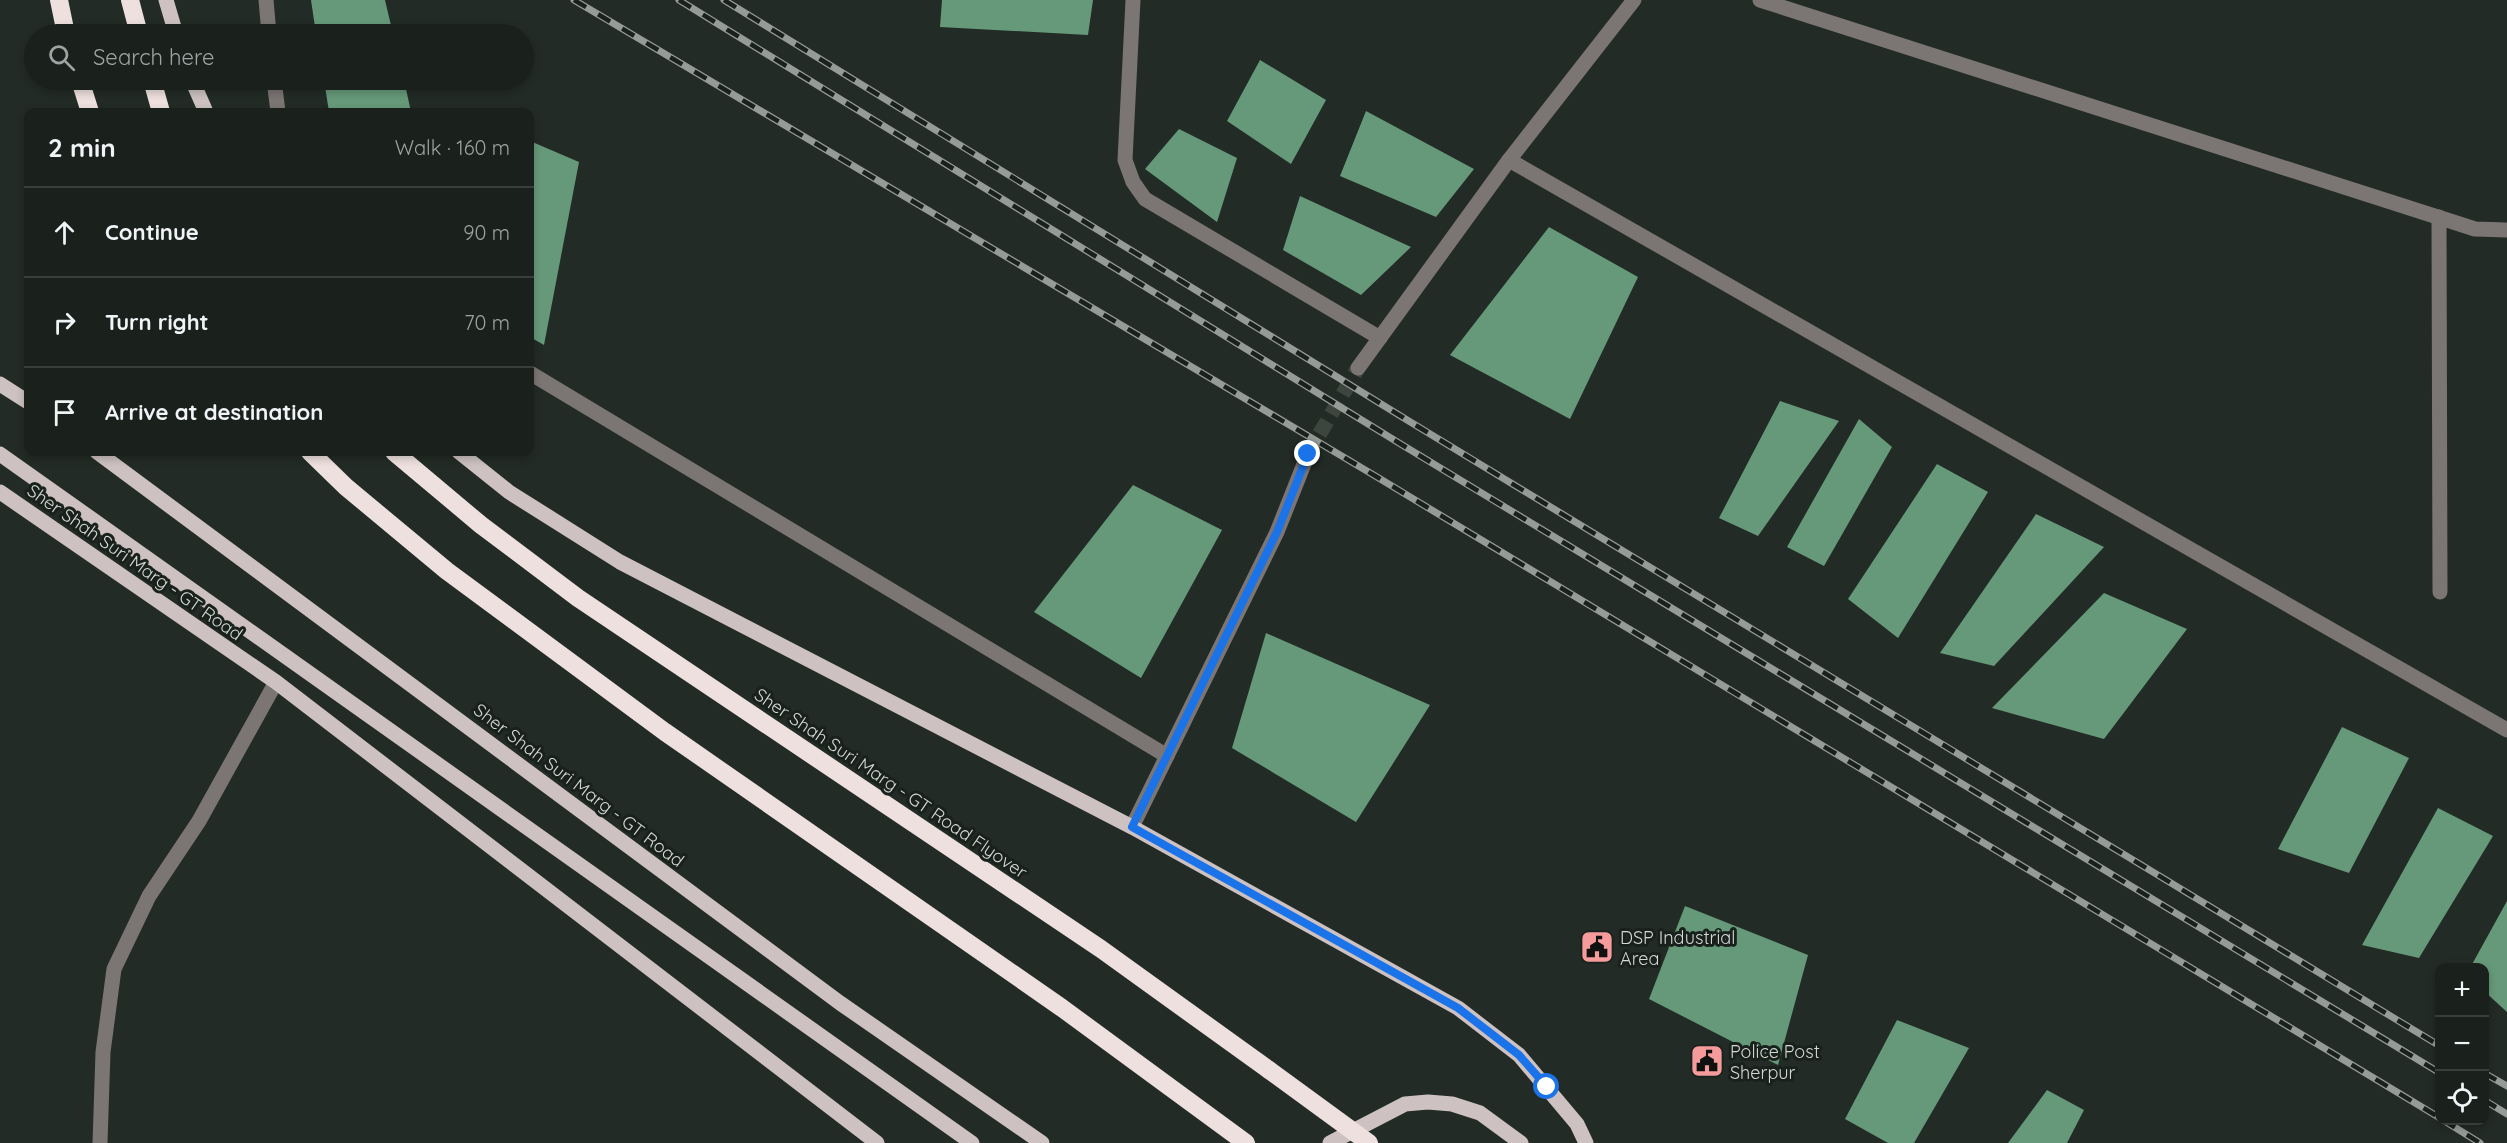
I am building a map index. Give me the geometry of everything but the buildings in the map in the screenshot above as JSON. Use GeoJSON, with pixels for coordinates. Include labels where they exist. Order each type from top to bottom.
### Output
{"type":"FeatureCollection","features":[{"type":"Feature","properties":{"kind":"highway"},"geometry":{"type":"LineString","coordinates":[[59,0],[64,24]]}},
{"type":"Feature","properties":{"kind":"highway"},"geometry":{"type":"LineString","coordinates":[[130,0],[136,24]]}},
{"type":"Feature","properties":{"kind":"highway"},"geometry":{"type":"LineString","coordinates":[[83,90],[89,108]]}},
{"type":"Feature","properties":{"kind":"highway"},"geometry":{"type":"LineString","coordinates":[[155,90],[160,108]]}},
{"type":"Feature","properties":{"kind":"highway"},"geometry":{"type":"LineString","coordinates":[[314,456],[346,487],[447,572],[665,732],[1062,1008],[1240,1138]]}},
{"type":"Feature","properties":{"kind":"highway","name":"Sher Shah Suri Marg - GT Road Flyover"},"geometry":{"type":"LineString","coordinates":[[399,456],[482,525],[578,598],[1101,949],[1369,1143]]}},
{"type":"Feature","properties":{"kind":"main road"},"geometry":{"type":"LineString","coordinates":[[166,0],[173,24]]}},
{"type":"Feature","properties":{"kind":"main road"},"geometry":{"type":"LineString","coordinates":[[196,90],[204,108]]}},
{"type":"Feature","properties":{"kind":"main road"},"geometry":{"type":"LineString","coordinates":[[0,384],[24,399]]}},
{"type":"Feature","properties":{"kind":"main road"},"geometry":{"type":"LineString","coordinates":[[0,454],[972,1143]]}},
{"type":"Feature","properties":{"kind":"main road","name":"Sher Shah Suri Marg - GT Road"},"geometry":{"type":"LineString","coordinates":[[102,456],[840,1003],[1042,1143]]}},
{"type":"Feature","properties":{"kind":"main road"},"geometry":{"type":"LineString","coordinates":[[464,456],[509,492],[620,561],[1132,827],[1458,1008],[1519,1055],[1577,1124],[1586,1143]]}},
{"type":"Feature","properties":{"kind":"main road","name":"Sher Shah Suri Marg - GT Road"},"geometry":{"type":"LineString","coordinates":[[0,492],[276,682],[877,1143]]}},
{"type":"Feature","properties":{"kind":"main road"},"geometry":{"type":"LineString","coordinates":[[1330,1143],[1405,1104],[1428,1102],[1452,1104],[1480,1113],[1521,1143]]}},
{"type":"Feature","properties":{"kind":"street"},"geometry":{"type":"LineString","coordinates":[[266,0],[268,24]]}},
{"type":"Feature","properties":{"kind":"street"},"geometry":{"type":"LineString","coordinates":[[1134,0],[1125,160],[1139,191],[1145,199],[1380,338]]}},
{"type":"Feature","properties":{"kind":"street"},"geometry":{"type":"LineString","coordinates":[[1358,368],[1509,160],[1634,0]]}},
{"type":"Feature","properties":{"kind":"street"},"geometry":{"type":"LineString","coordinates":[[1760,0],[2475,229],[2507,230]]}},
{"type":"Feature","properties":{"kind":"street"},"geometry":{"type":"LineString","coordinates":[[275,90],[278,108]]}},
{"type":"Feature","properties":{"kind":"street"},"geometry":{"type":"LineString","coordinates":[[1509,160],[2507,730]]}},
{"type":"Feature","properties":{"kind":"street"},"geometry":{"type":"LineString","coordinates":[[2439,217],[2440,592]]}},
{"type":"Feature","properties":{"kind":"street"},"geometry":{"type":"LineString","coordinates":[[534,375],[1167,756]]}},
{"type":"Feature","properties":{"kind":"street"},"geometry":{"type":"LineString","coordinates":[[1132,827],[1277,532],[1308,454]]}},
{"type":"Feature","properties":{"kind":"street"},"geometry":{"type":"LineString","coordinates":[[100,1143],[103,1052],[114,969],[149,896],[199,821],[276,682]]}},
{"type":"Feature","properties":{"kind":"tunnel"},"geometry":{"type":"LineString","coordinates":[[1308,454],[1358,368]]}},
{"type":"Feature","properties":{"kind":"railway"},"geometry":{"type":"LineString","coordinates":[[574,0],[1377,477],[2435,1115]]}},
{"type":"Feature","properties":{"kind":"railway"},"geometry":{"type":"LineString","coordinates":[[679,0],[1399,443],[2437,1071]]}},
{"type":"Feature","properties":{"kind":"railway"},"geometry":{"type":"LineString","coordinates":[[724,0],[1412,423],[2435,1043]]}},
{"type":"Feature","properties":{"kind":"railway"},"geometry":{"type":"LineString","coordinates":[[2489,1076],[2507,1086]]}},
{"type":"Feature","properties":{"kind":"railway"},"geometry":{"type":"LineString","coordinates":[[2489,1103],[2507,1114]]}},
{"type":"Feature","properties":{"kind":"railway"},"geometry":{"type":"LineString","coordinates":[[2451,1125],[2480,1143]]}},
{"type":"Feature","properties":{"kind":"place","name":"DSP Industrial Area"},"geometry":{"type":"Point","coordinates":[1597,947]}},
{"type":"Feature","properties":{"kind":"place","name":"Police Post Sherpur"},"geometry":{"type":"Point","coordinates":[1707,1061]}},
{"type":"Feature","properties":{"kind":"route"},"geometry":{"type":"LineString","coordinates":[[1308,454],[1277,532],[1132,827],[1458,1008],[1519,1055],[1547,1087]]}}]}
